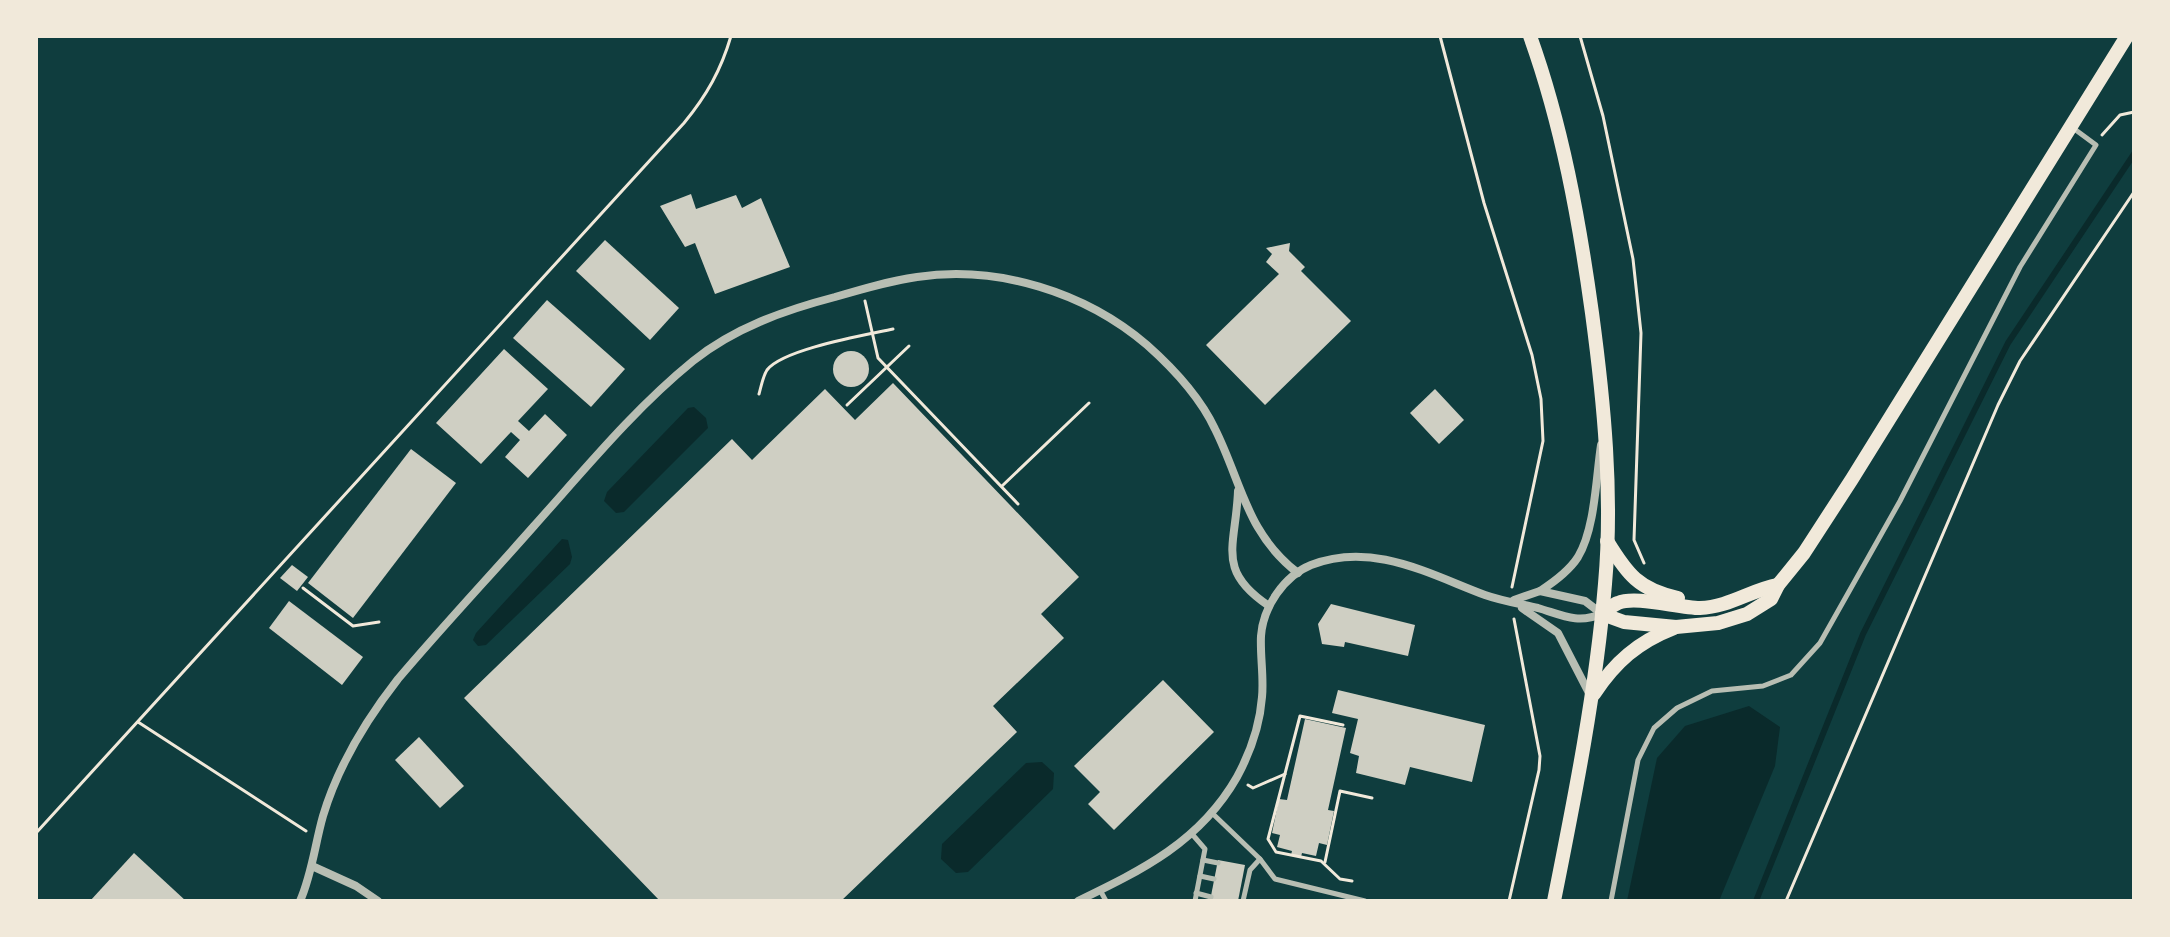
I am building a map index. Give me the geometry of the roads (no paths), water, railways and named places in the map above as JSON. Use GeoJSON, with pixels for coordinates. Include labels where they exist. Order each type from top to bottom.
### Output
{"type":"FeatureCollection","features":[{"type":"Feature","properties":{"kind":"main road"},"geometry":{"type":"LineString","coordinates":[[1530,36],[1555,117],[1576,207],[1598,358],[1604,424],[1607,541],[1602,614],[1591,698],[1554,901]]}},
{"type":"Feature","properties":{"kind":"main road"},"geometry":{"type":"LineString","coordinates":[[1602,614],[1624,622],[1676,627],[1718,623],[1747,614],[1771,599],[1852,479],[2127,36]]}},
{"type":"Feature","properties":{"kind":"main road"},"geometry":{"type":"LineString","coordinates":[[1607,541],[1622,566],[1656,594],[1709,600],[1778,585]]}},
{"type":"Feature","properties":{"kind":"main road"},"geometry":{"type":"LineString","coordinates":[[1602,614],[1619,602],[1701,608],[1726,604],[1762,588]]}},
{"type":"Feature","properties":{"kind":"main road"},"geometry":{"type":"LineString","coordinates":[[1591,698],[1611,668],[1632,649],[1676,627]]}},
{"type":"Feature","properties":{"kind":"street"},"geometry":{"type":"LineString","coordinates":[[300,901],[324,814],[346,759],[381,701],[443,627],[600,451],[694,360],[757,322],[801,306],[886,283],[949,274],[990,276],[1076,300],[1117,322],[1147,345],[1194,393],[1215,427],[1258,530],[1283,561],[1298,573]]}},
{"type":"Feature","properties":{"kind":"street"},"geometry":{"type":"LineString","coordinates":[[1511,601],[1540,591],[1569,568],[1580,552],[1588,529],[1604,424]]}},
{"type":"Feature","properties":{"kind":"street"},"geometry":{"type":"LineString","coordinates":[[1238,486],[1232,553],[1234,571],[1241,584],[1269,606]]}},
{"type":"Feature","properties":{"kind":"street"},"geometry":{"type":"LineString","coordinates":[[1078,901],[1155,863],[1192,834],[1212,813],[1236,778],[1254,737],[1263,696],[1261,635],[1269,606],[1285,584],[1310,565],[1376,557],[1409,564],[1488,596],[1586,620],[1602,614]]}},
{"type":"Feature","properties":{"kind":"street"},"geometry":{"type":"LineString","coordinates":[[1540,591],[1585,601],[1602,614]]}},
{"type":"Feature","properties":{"kind":"street"},"geometry":{"type":"LineString","coordinates":[[1511,601],[1558,633],[1591,698]]}},
{"type":"Feature","properties":{"kind":"street"},"geometry":{"type":"LineString","coordinates":[[312,866],[356,886],[378,901]]}},
{"type":"Feature","properties":{"kind":"lane"},"geometry":{"type":"LineString","coordinates":[[1611,901],[1638,760],[1654,728],[1677,708],[1712,691],[1763,686],[1791,675],[1820,643],[1900,501],[2020,267],[2096,145],[2071,126]]}},
{"type":"Feature","properties":{"kind":"lane"},"geometry":{"type":"LineString","coordinates":[[1212,813],[1260,859],[1275,879],[1365,901]]}},
{"type":"Feature","properties":{"kind":"lane"},"geometry":{"type":"LineString","coordinates":[[1192,834],[1205,849],[1195,901]]}},
{"type":"Feature","properties":{"kind":"lane"},"geometry":{"type":"LineString","coordinates":[[1243,901],[1248,869],[1260,859]]}},
{"type":"Feature","properties":{"kind":"lane"},"geometry":{"type":"LineString","coordinates":[[1203,860],[1218,863]]}},
{"type":"Feature","properties":{"kind":"lane"},"geometry":{"type":"LineString","coordinates":[[1200,876],[1214,879]]}},
{"type":"Feature","properties":{"kind":"lane"},"geometry":{"type":"LineString","coordinates":[[1100,890],[1106,901]]}},
{"type":"Feature","properties":{"kind":"lane"},"geometry":{"type":"LineString","coordinates":[[1196,893],[1211,897]]}},
{"type":"Feature","properties":{"kind":"water"},"geometry":{"type":"Polygon","coordinates":[[[694,407],[706,418],[708,428],[624,512],[616,513],[604,501],[607,492],[688,408],[694,407]]]}},
{"type":"Feature","properties":{"kind":"water"},"geometry":{"type":"Polygon","coordinates":[[[562,539],[568,540],[572,557],[570,564],[486,645],[478,646],[473,640],[476,633],[562,539]]]}},
{"type":"Feature","properties":{"kind":"water"},"geometry":{"type":"Polygon","coordinates":[[[1749,706],[1780,727],[1775,766],[1719,901],[1627,901],[1657,758],[1685,726],[1749,706]]]}},
{"type":"Feature","properties":{"kind":"water"},"geometry":{"type":"Polygon","coordinates":[[[1042,762],[1054,773],[1053,789],[968,872],[956,873],[941,859],[942,844],[1026,763],[1042,762]]]}},
{"type":"Feature","properties":{"kind":"waterway"},"geometry":{"type":"LineString","coordinates":[[1756,901],[1863,634],[2008,343],[2134,154]]}}]}
